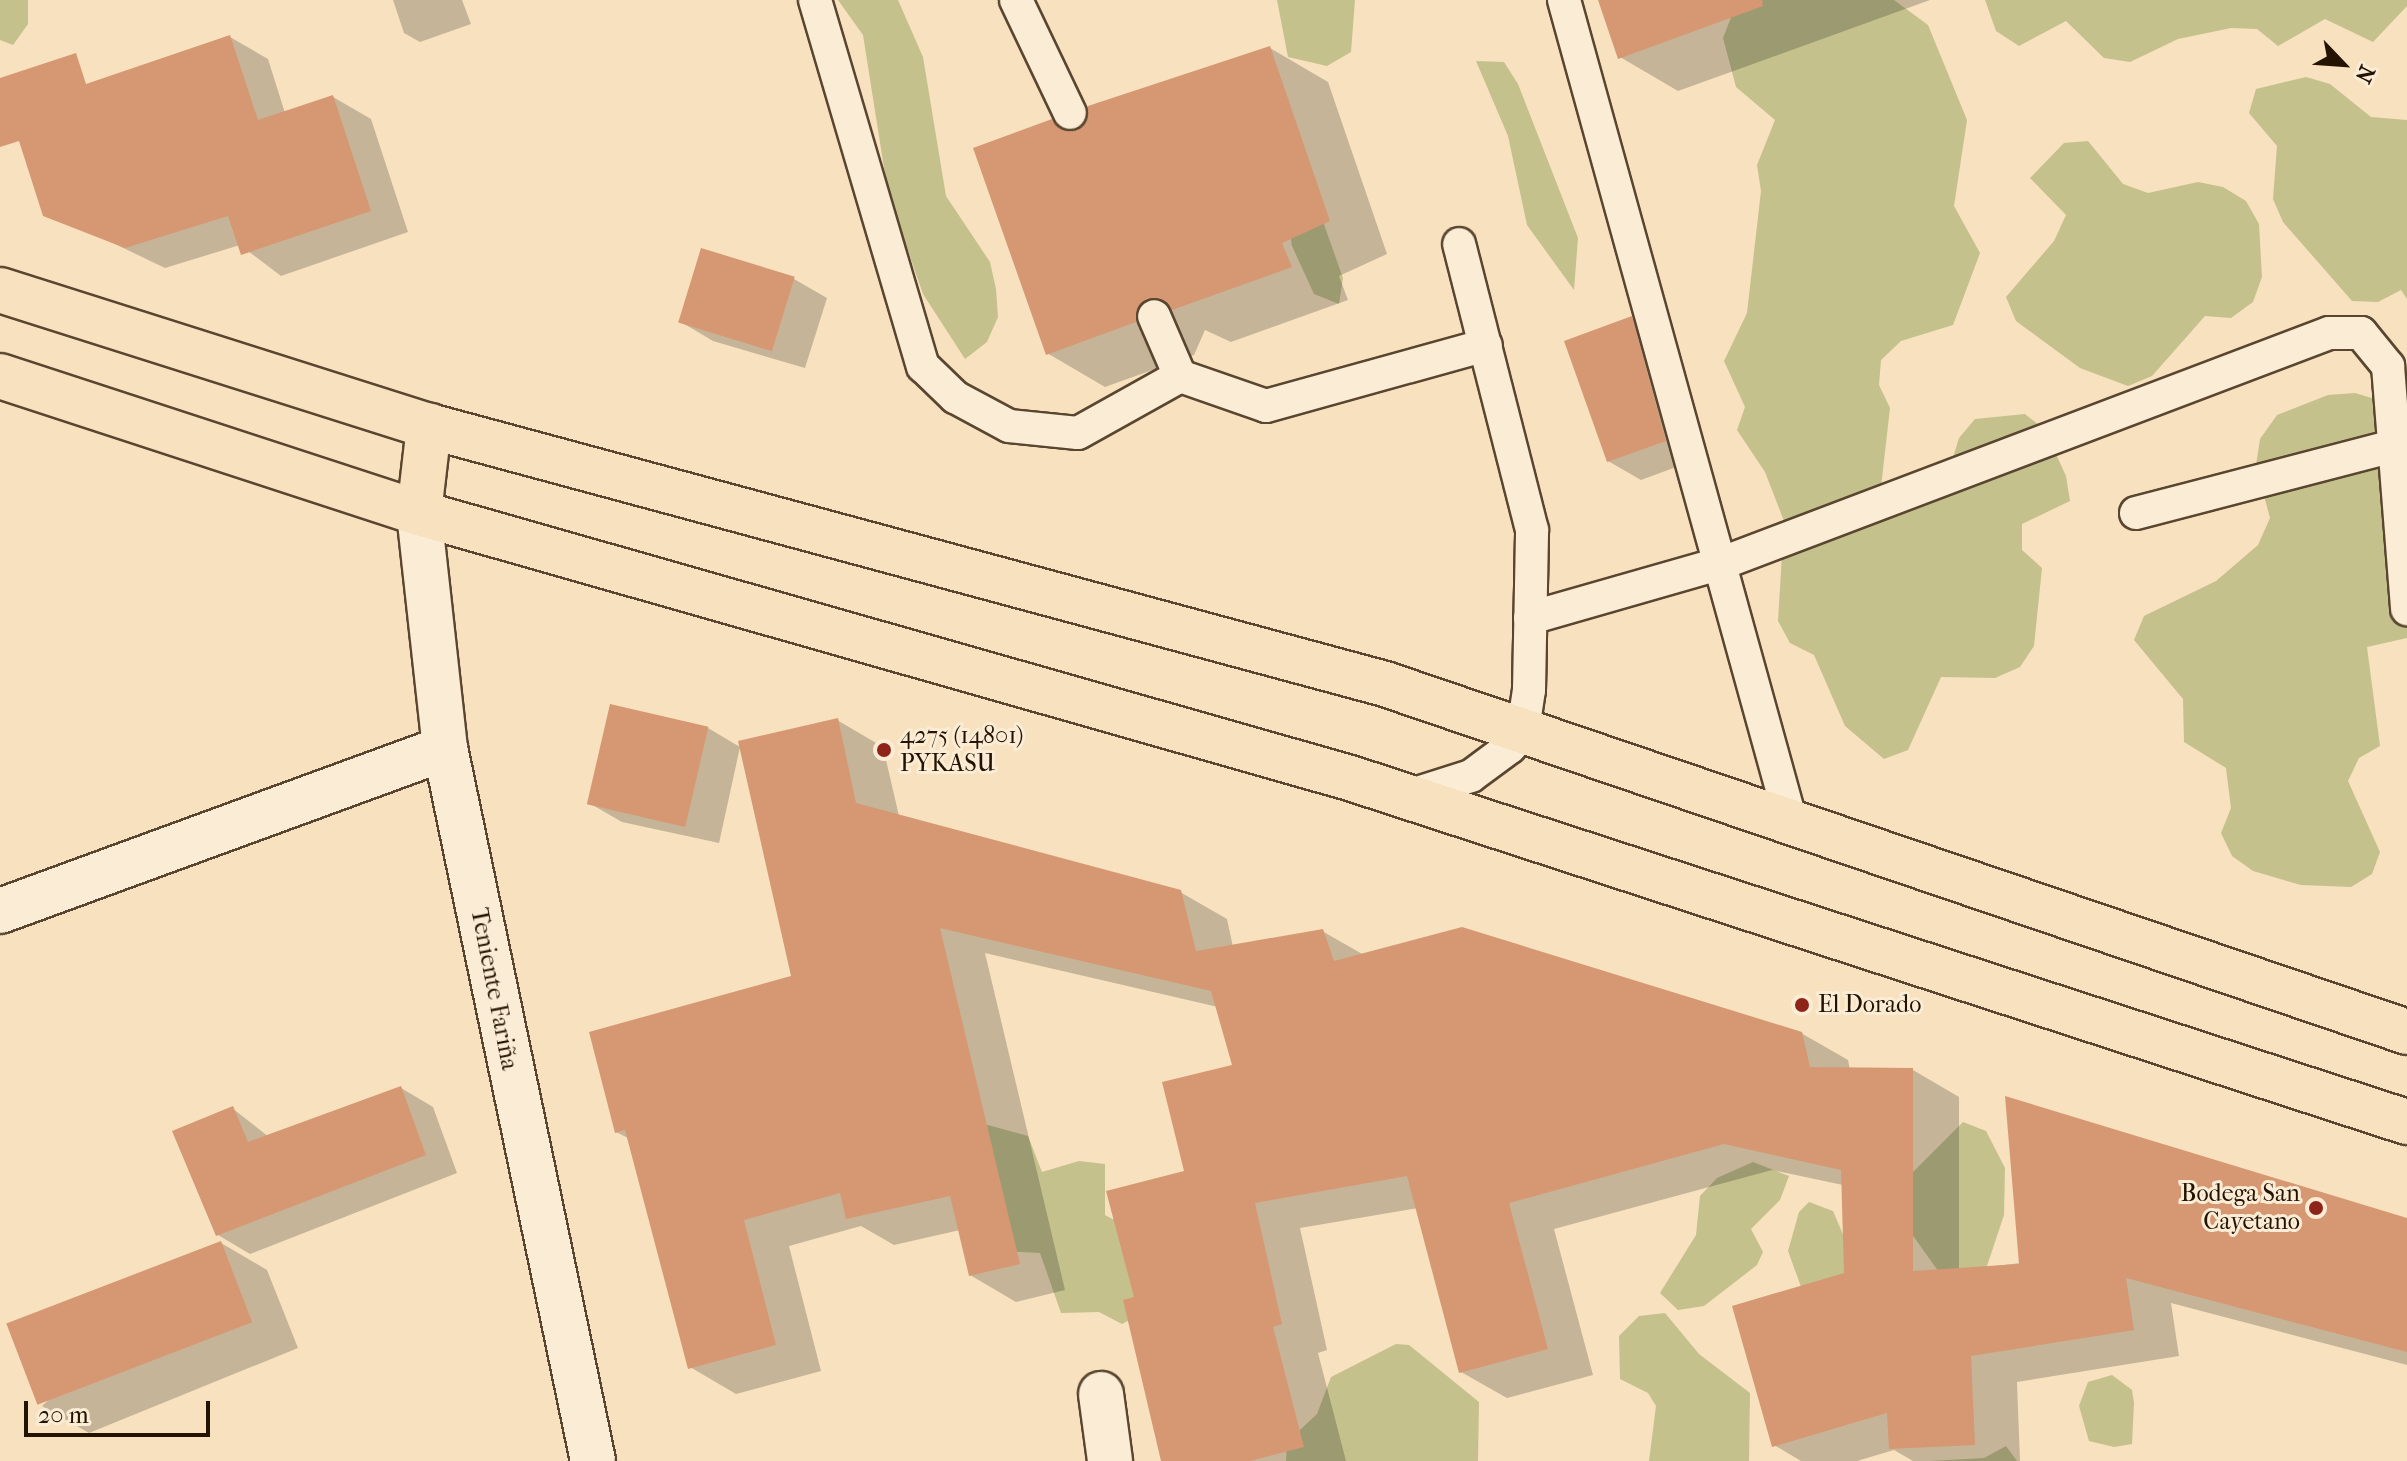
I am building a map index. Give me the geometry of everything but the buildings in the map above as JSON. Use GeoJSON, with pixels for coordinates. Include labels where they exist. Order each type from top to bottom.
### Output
{"type":"FeatureCollection","features":[{"type":"Feature","properties":{"kind":"highway"},"geometry":{"type":"LineString","coordinates":[[0,290],[429,426],[1385,684],[2407,1032]]}},
{"type":"Feature","properties":{"kind":"highway"},"geometry":{"type":"LineString","coordinates":[[0,376],[419,513],[1408,796],[2407,1122]]}},
{"type":"Feature","properties":{"kind":"highway"},"geometry":{"type":"LineString","coordinates":[[419,513],[429,426]]}},
{"type":"Feature","properties":{"kind":"street","name":"Teniente Fariña"},"geometry":{"type":"LineString","coordinates":[[419,513],[445,748],[593,1461]]}},
{"type":"Feature","properties":{"kind":"street"},"geometry":{"type":"LineString","coordinates":[[0,911],[445,748]]}},
{"type":"Feature","properties":{"kind":"street"},"geometry":{"type":"LineString","coordinates":[[1101,1394],[1110,1461]]}},
{"type":"Feature","properties":{"kind":"lane"},"geometry":{"type":"LineString","coordinates":[[815,0],[923,366],[955,397],[1009,426],[1078,433],[1180,376]]}},
{"type":"Feature","properties":{"kind":"lane"},"geometry":{"type":"LineString","coordinates":[[1016,0],[1070,113]]}},
{"type":"Feature","properties":{"kind":"lane"},"geometry":{"type":"LineString","coordinates":[[1564,0],[1725,562],[1791,822]]}},
{"type":"Feature","properties":{"kind":"lane"},"geometry":{"type":"LineString","coordinates":[[1408,796],[1471,776],[1523,730],[1532,530],[1459,244]]}},
{"type":"Feature","properties":{"kind":"lane"},"geometry":{"type":"LineString","coordinates":[[1154,316],[1180,376],[1266,406],[1486,345]]}},
{"type":"Feature","properties":{"kind":"lane"},"geometry":{"type":"LineString","coordinates":[[1530,618],[1725,562],[2329,333],[2361,333],[2388,366],[2407,609]]}},
{"type":"Feature","properties":{"kind":"lane"},"geometry":{"type":"LineString","coordinates":[[2136,513],[2394,446]]}},
{"type":"Feature","properties":{"kind":"shaded area"},"geometry":{"type":"Polygon","coordinates":[[[0,0],[28,0],[28,24],[13,45],[0,40],[0,0]]]}},
{"type":"Feature","properties":{"kind":"shaded area"},"geometry":{"type":"Polygon","coordinates":[[[838,0],[898,0],[923,57],[946,196],[990,262],[996,289],[998,317],[987,342],[965,359],[923,294],[888,193],[863,35],[838,0]]]}},
{"type":"Feature","properties":{"kind":"shaded area"},"geometry":{"type":"Polygon","coordinates":[[[1277,0],[1355,0],[1351,52],[1327,66],[1288,57],[1277,0]]]}},
{"type":"Feature","properties":{"kind":"shaded area"},"geometry":{"type":"Polygon","coordinates":[[[1749,0],[1894,0],[1928,25],[1967,120],[1954,206],[1980,253],[1953,325],[1901,341],[1881,360],[1879,385],[1890,408],[1881,487],[1899,506],[1924,505],[1944,487],[1959,438],[1975,419],[2025,414],[2045,430],[2066,476],[2070,501],[2022,524],[2022,550],[2042,568],[2034,646],[2020,667],[1995,678],[1941,677],[1908,750],[1884,759],[1845,726],[1814,655],[1790,643],[1778,621],[1784,521],[1765,472],[1737,430],[1745,407],[1724,361],[1747,313],[1761,191],[1757,165],[1775,120],[1736,87],[1723,38],[1732,15],[1749,0]]]}},
{"type":"Feature","properties":{"kind":"shaded area"},"geometry":{"type":"Polygon","coordinates":[[[1985,0],[2407,0],[2407,6],[2373,42],[2325,19],[2278,46],[2257,29],[2231,28],[2178,39],[2130,62],[2104,58],[2066,21],[2019,46],[1996,31],[1985,0]]]}},
{"type":"Feature","properties":{"kind":"shaded area"},"geometry":{"type":"Polygon","coordinates":[[[1476,61],[1504,62],[1518,84],[1578,238],[1574,290],[1527,225],[1508,136],[1476,61]]]}},
{"type":"Feature","properties":{"kind":"shaded area"},"geometry":{"type":"Polygon","coordinates":[[[2306,77],[2330,84],[2371,117],[2407,120],[2407,299],[2401,290],[2378,302],[2352,301],[2283,222],[2273,199],[2277,146],[2249,113],[2256,89],[2306,77]]]}},
{"type":"Feature","properties":{"kind":"shaded area"},"geometry":{"type":"Polygon","coordinates":[[[2088,141],[2123,184],[2148,193],[2198,182],[2223,187],[2246,201],[2259,224],[2262,277],[2253,302],[2231,318],[2205,316],[2152,376],[2128,386],[2080,368],[2016,321],[2006,297],[2054,241],[2066,215],[2030,178],[2064,143],[2088,141]]]}},
{"type":"Feature","properties":{"kind":"shaded area"},"geometry":{"type":"Polygon","coordinates":[[[1321,216],[1343,278],[1339,304],[1314,294],[1292,246],[1288,221],[1321,216]]]}},
{"type":"Feature","properties":{"kind":"shaded area"},"geometry":{"type":"Polygon","coordinates":[[[2355,393],[2382,401],[2407,529],[2407,638],[2367,647],[2380,746],[2359,758],[2348,781],[2380,852],[2372,874],[2351,887],[2301,885],[2253,871],[2232,856],[2221,833],[2231,808],[2226,768],[2184,742],[2183,699],[2134,640],[2144,616],[2216,581],[2258,545],[2270,518],[2256,465],[2260,439],[2277,415],[2328,395],[2355,393]]]}},
{"type":"Feature","properties":{"kind":"shaded area"},"geometry":{"type":"Polygon","coordinates":[[[1963,1122],[1986,1131],[2005,1168],[2004,1215],[1983,1278],[1941,1275],[1904,1223],[1910,1175],[1963,1122]]]}},
{"type":"Feature","properties":{"kind":"shaded area"},"geometry":{"type":"Polygon","coordinates":[[[988,1125],[1028,1136],[1042,1172],[1079,1161],[1105,1164],[1105,1215],[1141,1234],[1133,1318],[1122,1324],[1099,1312],[1061,1313],[1040,1253],[1002,1251],[964,1138],[988,1125]]]}},
{"type":"Feature","properties":{"kind":"shaded area"},"geometry":{"type":"Polygon","coordinates":[[[1753,1162],[1789,1176],[1780,1200],[1751,1229],[1763,1252],[1757,1265],[1704,1306],[1678,1310],[1660,1293],[1696,1235],[1700,1196],[1717,1178],[1753,1162]]]}},
{"type":"Feature","properties":{"kind":"shaded area"},"geometry":{"type":"Polygon","coordinates":[[[1809,1202],[1833,1211],[1857,1267],[1804,1295],[1788,1251],[1799,1212],[1809,1202]]]}},
{"type":"Feature","properties":{"kind":"shaded area"},"geometry":{"type":"Polygon","coordinates":[[[1665,1313],[1699,1354],[1750,1393],[1749,1461],[1649,1461],[1656,1406],[1648,1393],[1620,1379],[1619,1336],[1639,1316],[1665,1313]]]}},
{"type":"Feature","properties":{"kind":"shaded area"},"geometry":{"type":"Polygon","coordinates":[[[1396,1344],[1409,1345],[1479,1402],[1478,1461],[1286,1461],[1287,1442],[1317,1414],[1331,1377],[1396,1344]]]}},
{"type":"Feature","properties":{"kind":"shaded area"},"geometry":{"type":"Polygon","coordinates":[[[2112,1375],[2132,1390],[2134,1403],[2132,1444],[2114,1447],[2089,1441],[2079,1406],[2088,1382],[2112,1375]]]}},
{"type":"Feature","properties":{"kind":"shaded area"},"geometry":{"type":"Polygon","coordinates":[[[2006,1446],[2017,1461],[1930,1461],[1984,1458],[2006,1446]]]}},
{"type":"Feature","properties":{"kind":"place","name":"4275 (14801) PYKASU"},"geometry":{"type":"Point","coordinates":[884,750]}},
{"type":"Feature","properties":{"kind":"place","name":"El Dorado"},"geometry":{"type":"Point","coordinates":[1802,1005]}},
{"type":"Feature","properties":{"kind":"place","name":"Bodega San Cayetano"},"geometry":{"type":"Point","coordinates":[2316,1208]}}]}
